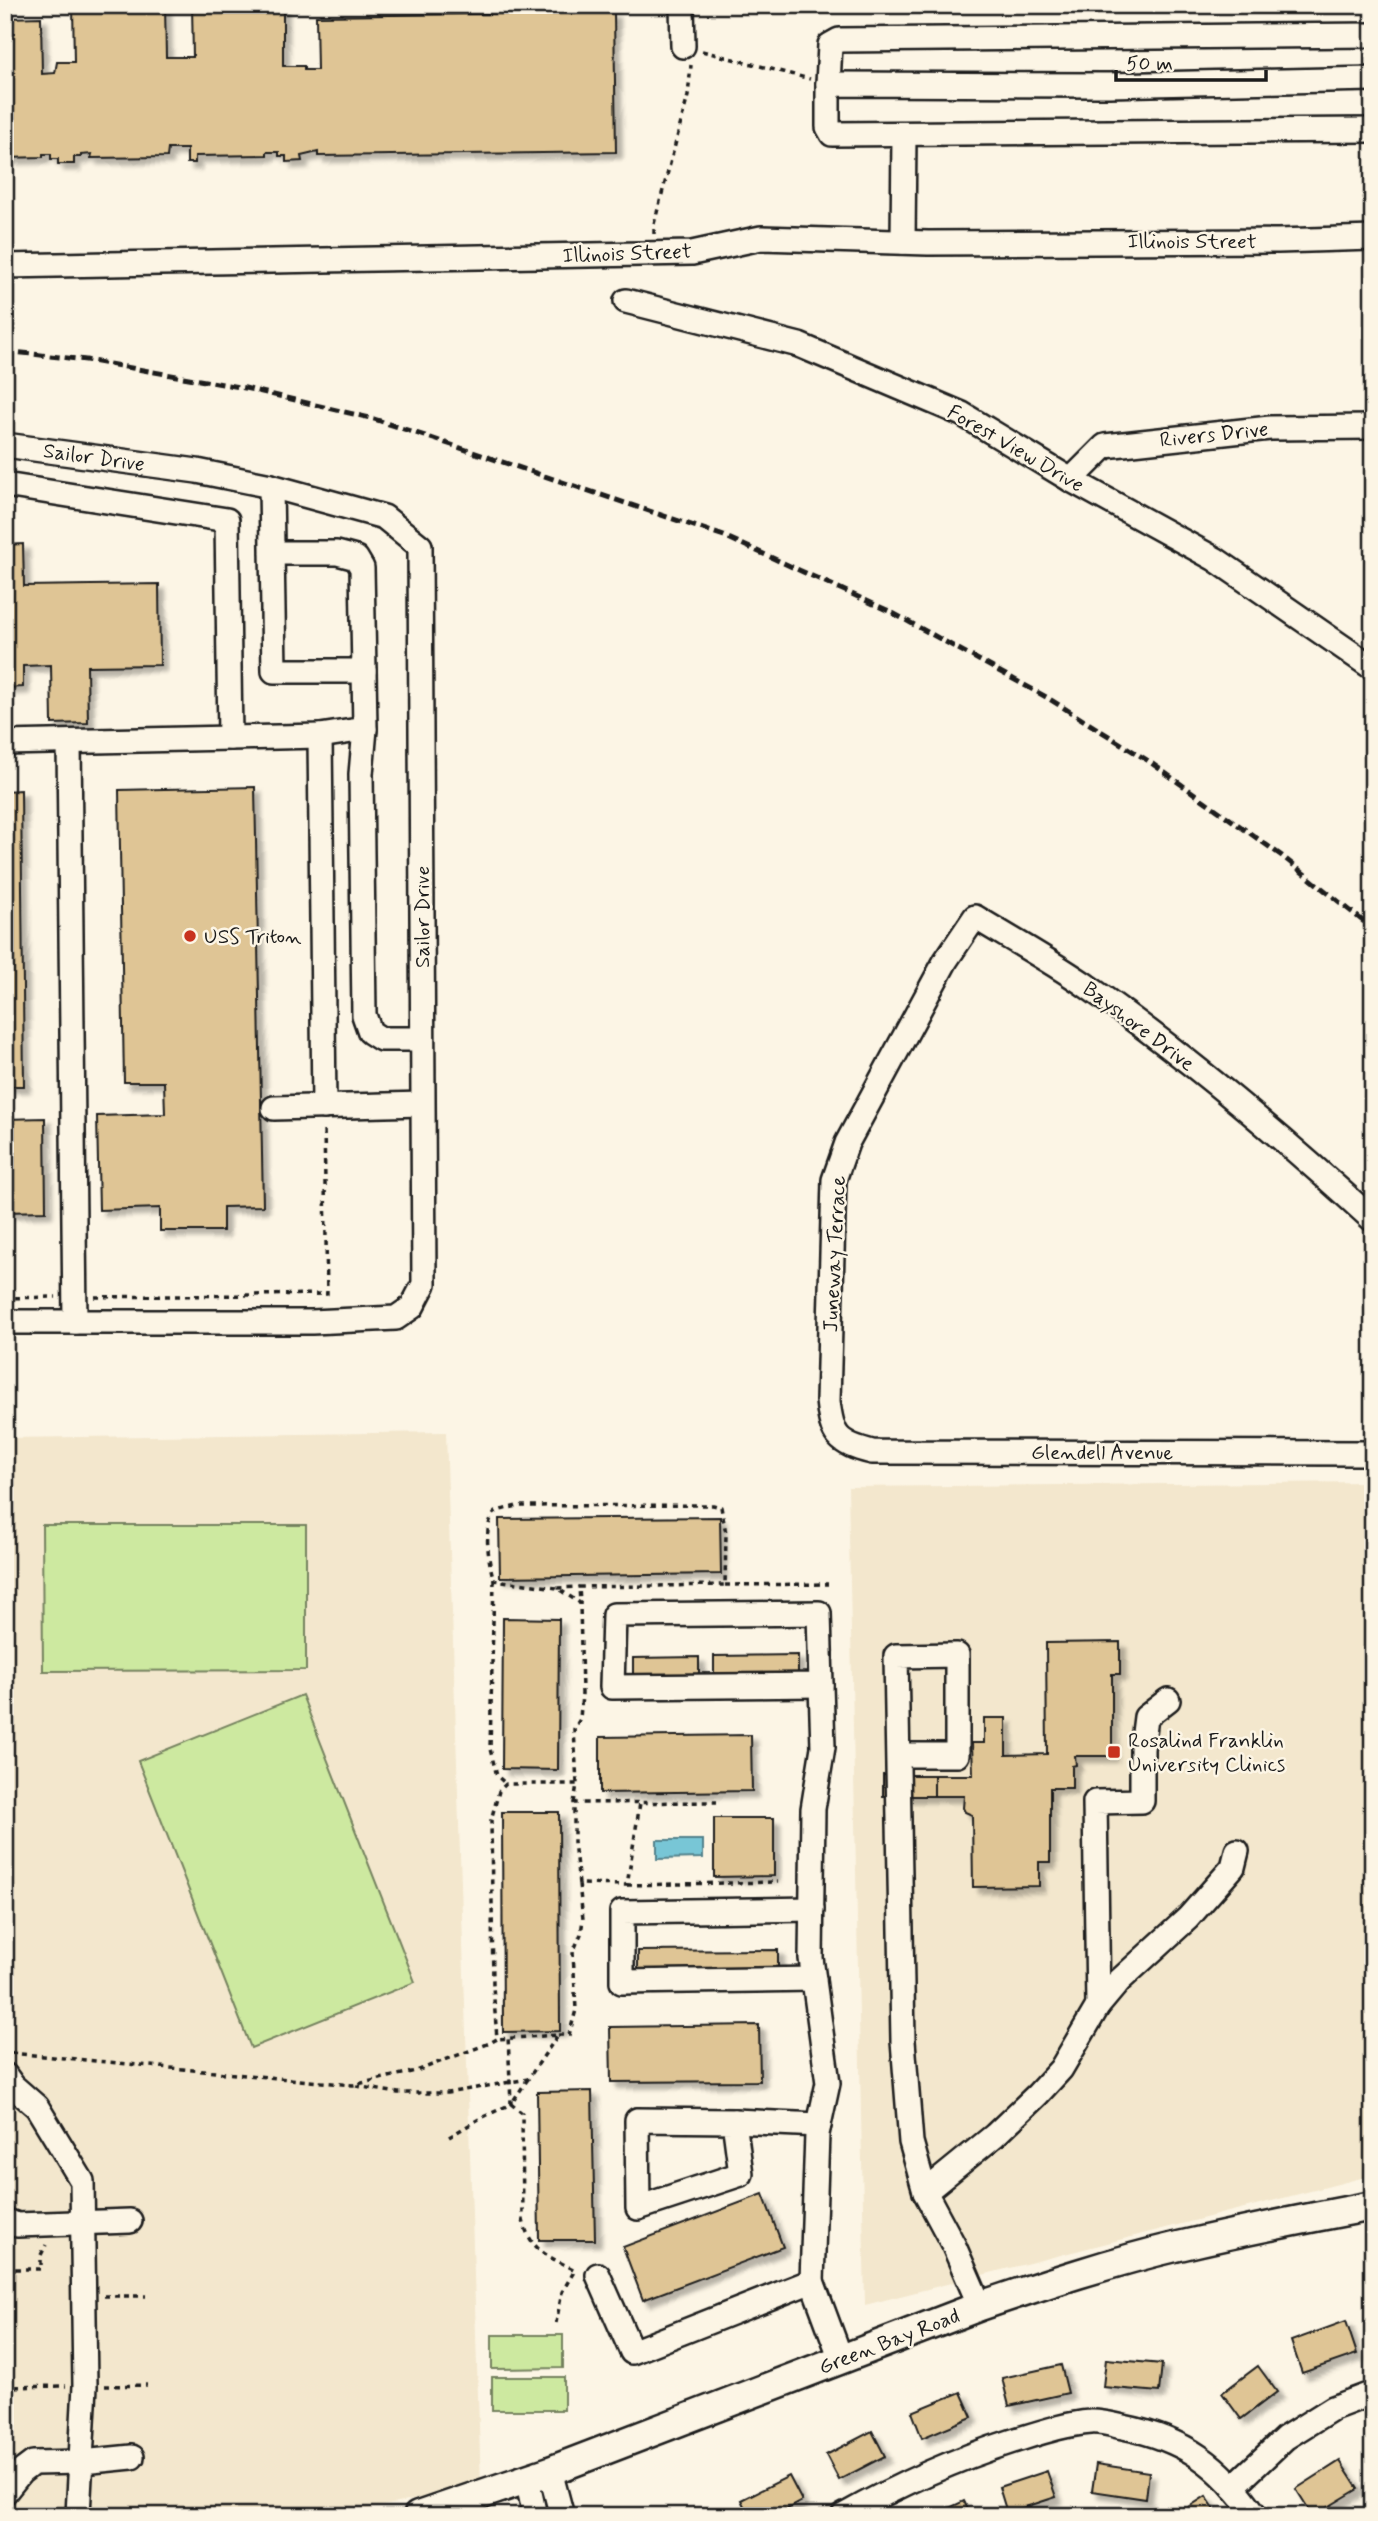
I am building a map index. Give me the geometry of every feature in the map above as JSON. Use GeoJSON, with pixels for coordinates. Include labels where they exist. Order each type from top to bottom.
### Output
{"type":"FeatureCollection","features":[{"type":"Feature","properties":{"kind":"main road","name":"Green Bay Road"},"geometry":{"type":"LineString","coordinates":[[418,2516],[538,2475],[980,2306],[1083,2272],[1245,2230],[1373,2206]]}},
{"type":"Feature","properties":{"kind":"street"},"geometry":{"type":"LineString","coordinates":[[682,5],[687,47]]}},
{"type":"Feature","properties":{"kind":"street"},"geometry":{"type":"LineString","coordinates":[[1373,35],[839,40],[830,45],[828,84],[828,127],[832,134],[1373,130]]}},
{"type":"Feature","properties":{"kind":"street"},"geometry":{"type":"LineString","coordinates":[[828,84],[1109,85],[1373,79]]}},
{"type":"Feature","properties":{"kind":"street"},"geometry":{"type":"LineString","coordinates":[[903,242],[904,134]]}},
{"type":"Feature","properties":{"kind":"street","name":"Illinois Street"},"geometry":{"type":"LineString","coordinates":[[5,265],[692,253],[761,238],[903,242],[1373,238]]}},
{"type":"Feature","properties":{"kind":"street","name":"Forest View Drive"},"geometry":{"type":"LineString","coordinates":[[626,301],[799,345],[962,414],[1071,480],[1215,559],[1373,667]]}},
{"type":"Feature","properties":{"kind":"street","name":"Rivers Drive"},"geometry":{"type":"LineString","coordinates":[[1071,480],[1105,446],[1270,428],[1373,427]]}},
{"type":"Feature","properties":{"kind":"street","name":"Sailor Drive"},"geometry":{"type":"LineString","coordinates":[[5,444],[197,471],[271,486],[384,517],[420,547],[424,1284],[412,1307],[396,1318],[312,1322],[5,1322]]}},
{"type":"Feature","properties":{"kind":"street"},"geometry":{"type":"LineString","coordinates":[[5,485],[227,520],[230,738]]}},
{"type":"Feature","properties":{"kind":"street"},"geometry":{"type":"LineString","coordinates":[[271,486],[274,671],[364,671]]}},
{"type":"Feature","properties":{"kind":"street"},"geometry":{"type":"LineString","coordinates":[[272,554],[337,553],[356,558],[362,568],[365,729],[361,774],[364,1015],[370,1032],[381,1038],[422,1039]]}},
{"type":"Feature","properties":{"kind":"street"},"geometry":{"type":"LineString","coordinates":[[5,743],[320,736],[365,729]]}},
{"type":"Feature","properties":{"kind":"street"},"geometry":{"type":"LineString","coordinates":[[320,736],[324,1107]]}},
{"type":"Feature","properties":{"kind":"street"},"geometry":{"type":"LineString","coordinates":[[69,742],[75,1322]]}},
{"type":"Feature","properties":{"kind":"street","name":"Bayshore Drive"},"geometry":{"type":"LineString","coordinates":[[920,1009],[946,960],[975,917],[1084,984],[1197,1069],[1283,1138],[1373,1220]]}},
{"type":"Feature","properties":{"kind":"street","name":"Juneway Terrace"},"geometry":{"type":"LineString","coordinates":[[837,1433],[831,1425],[828,1401],[834,1180],[847,1143],[920,1009]]}},
{"type":"Feature","properties":{"kind":"street"},"geometry":{"type":"LineString","coordinates":[[274,1108],[422,1104]]}},
{"type":"Feature","properties":{"kind":"street","name":"Glendell Avenue"},"geometry":{"type":"LineString","coordinates":[[837,1433],[848,1445],[872,1452],[1373,1453]]}},
{"type":"Feature","properties":{"kind":"street"},"geometry":{"type":"LineString","coordinates":[[821,1685],[612,1687],[614,1615],[820,1613],[823,1747],[813,1809],[811,1958],[828,2083],[819,2125],[811,2281],[841,2359]]}},
{"type":"Feature","properties":{"kind":"street"},"geometry":{"type":"LineString","coordinates":[[898,1755],[957,1755],[957,1655],[896,1656],[904,2054],[911,2142],[925,2192],[954,2246],[980,2306]]}},
{"type":"Feature","properties":{"kind":"street"},"geometry":{"type":"LineString","coordinates":[[1098,2006],[1096,1802],[1142,1801],[1142,1749],[1146,1717],[1168,1700]]}},
{"type":"Feature","properties":{"kind":"street"},"geometry":{"type":"LineString","coordinates":[[925,2192],[1037,2095],[1060,2069],[1098,2006],[1119,1981],[1188,1918],[1215,1888],[1233,1867],[1237,1851]]}},
{"type":"Feature","properties":{"kind":"street"},"geometry":{"type":"LineString","coordinates":[[812,1909],[622,1912],[622,1982],[814,1979]]}},
{"type":"Feature","properties":{"kind":"street"},"geometry":{"type":"LineString","coordinates":[[8,2087],[37,2107],[82,2181],[85,2386],[78,2514]]}},
{"type":"Feature","properties":{"kind":"street"},"geometry":{"type":"LineString","coordinates":[[734,2121],[741,2174],[638,2208],[637,2120],[734,2121],[819,2125]]}},
{"type":"Feature","properties":{"kind":"street"},"geometry":{"type":"LineString","coordinates":[[5,2220],[17,2225],[130,2221]]}},
{"type":"Feature","properties":{"kind":"street"},"geometry":{"type":"LineString","coordinates":[[597,2275],[632,2352],[811,2281]]}},
{"type":"Feature","properties":{"kind":"street"},"geometry":{"type":"LineString","coordinates":[[1233,2487],[1285,2438],[1333,2408],[1373,2393]]}},
{"type":"Feature","properties":{"kind":"street"},"geometry":{"type":"LineString","coordinates":[[843,2516],[884,2493],[961,2458],[1049,2430],[1094,2421],[1171,2440],[1211,2464],[1256,2516]]}},
{"type":"Feature","properties":{"kind":"street"},"geometry":{"type":"LineString","coordinates":[[5,2492],[21,2472],[33,2463],[132,2457]]}},
{"type":"Feature","properties":{"kind":"street"},"geometry":{"type":"LineString","coordinates":[[535,2516],[538,2475]]}},
{"type":"Feature","properties":{"kind":"street"},"geometry":{"type":"LineString","coordinates":[[538,2475],[562,2516]]}},
{"type":"Feature","properties":{"kind":"path"},"geometry":{"type":"LineString","coordinates":[[654,254],[653,224],[688,96],[691,71],[687,47],[828,84]]}},
{"type":"Feature","properties":{"kind":"path"},"geometry":{"type":"LineString","coordinates":[[5,1298],[327,1294],[324,1107]]}},
{"type":"Feature","properties":{"kind":"path"},"geometry":{"type":"LineString","coordinates":[[577,1784],[506,1784],[497,1776],[490,1749],[494,1580],[488,1566],[488,1523],[495,1513],[517,1506],[722,1507],[725,1517],[724,1585]]}},
{"type":"Feature","properties":{"kind":"path"},"geometry":{"type":"LineString","coordinates":[[494,1580],[557,1588],[828,1584]]}},
{"type":"Feature","properties":{"kind":"path"},"geometry":{"type":"LineString","coordinates":[[353,2085],[416,2071],[508,2036],[569,2035],[576,2011],[573,1952],[581,1934],[583,1919],[574,1842],[577,1784],[574,1729],[580,1718],[582,1694],[579,1587]]}},
{"type":"Feature","properties":{"kind":"path"},"geometry":{"type":"LineString","coordinates":[[557,1588],[580,1603]]}},
{"type":"Feature","properties":{"kind":"path"},"geometry":{"type":"LineString","coordinates":[[497,2039],[493,1986],[491,1820],[499,1791],[506,1784]]}},
{"type":"Feature","properties":{"kind":"path"},"geometry":{"type":"LineString","coordinates":[[574,1803],[717,1802]]}},
{"type":"Feature","properties":{"kind":"path"},"geometry":{"type":"LineString","coordinates":[[627,1885],[640,1803]]}},
{"type":"Feature","properties":{"kind":"path"},"geometry":{"type":"LineString","coordinates":[[579,1884],[778,1882]]}},
{"type":"Feature","properties":{"kind":"path"},"geometry":{"type":"LineString","coordinates":[[449,2137],[511,2104],[558,2035]]}},
{"type":"Feature","properties":{"kind":"path"},"geometry":{"type":"LineString","coordinates":[[508,2036],[511,2104]]}},
{"type":"Feature","properties":{"kind":"path"},"geometry":{"type":"LineString","coordinates":[[5,2052],[353,2085],[398,2093],[447,2094],[528,2079]]}},
{"type":"Feature","properties":{"kind":"path"},"geometry":{"type":"LineString","coordinates":[[511,2104],[522,2113],[523,2220],[527,2236],[540,2250],[575,2270],[562,2292],[556,2323]]}},
{"type":"Feature","properties":{"kind":"path"},"geometry":{"type":"LineString","coordinates":[[5,2269],[41,2269],[41,2255],[46,2245],[54,2243]]}},
{"type":"Feature","properties":{"kind":"shaded area"},"geometry":{"type":"Polygon","coordinates":[[[446,1432],[481,2486],[333,2516],[5,2516],[5,1438],[446,1432]]]}},
{"type":"Feature","properties":{"kind":"shaded area"},"geometry":{"type":"Polygon","coordinates":[[[1373,1482],[1373,2175],[865,2305],[848,1487],[1373,1482]]]}},
{"type":"Feature","properties":{"kind":"green space"},"geometry":{"type":"Polygon","coordinates":[[[42,1525],[306,1525],[306,1670],[43,1671],[42,1525]]]}},
{"type":"Feature","properties":{"kind":"green space"},"geometry":{"type":"Polygon","coordinates":[[[302,1695],[415,1982],[251,2048],[138,1761],[302,1695]]]}},
{"type":"Feature","properties":{"kind":"green space"},"geometry":{"type":"Polygon","coordinates":[[[492,2335],[563,2335],[563,2368],[492,2369],[492,2335]]]}},
{"type":"Feature","properties":{"kind":"green space"},"geometry":{"type":"Polygon","coordinates":[[[492,2377],[564,2377],[564,2410],[492,2410],[492,2377]]]}},
{"type":"Feature","properties":{"kind":"water"},"geometry":{"type":"Polygon","coordinates":[[[657,1840],[703,1840],[703,1858],[657,1859],[657,1840]]]}},
{"type":"Feature","properties":{"kind":"building"},"geometry":{"type":"Polygon","coordinates":[[[73,5],[165,5],[166,57],[193,57],[192,5],[283,5],[283,66],[304,66],[304,70],[317,70],[316,16],[614,12],[616,152],[318,156],[318,152],[301,156],[302,161],[286,162],[286,156],[279,156],[279,152],[267,152],[267,155],[195,156],[195,163],[187,163],[187,149],[168,149],[167,157],[91,158],[92,154],[81,155],[74,157],[74,164],[58,164],[58,159],[51,159],[51,154],[43,154],[43,157],[5,158],[5,18],[41,17],[42,74],[55,73],[57,62],[74,62],[73,5]]]}},
{"type":"Feature","properties":{"kind":"building"},"geometry":{"type":"Polygon","coordinates":[[[23,544],[24,586],[159,584],[160,665],[87,666],[88,723],[52,724],[51,665],[23,666],[23,687],[5,688],[5,545],[23,544]]]}},
{"type":"Feature","properties":{"kind":"building","name":"USS Triton"},"geometry":{"type":"Polygon","coordinates":[[[255,787],[263,1206],[223,1207],[223,1231],[160,1231],[160,1208],[99,1210],[97,1116],[165,1114],[164,1082],[124,1082],[119,790],[255,787]]]}},
{"type":"Feature","properties":{"kind":"building"},"geometry":{"type":"Polygon","coordinates":[[[21,790],[24,1086],[5,1086],[5,791],[21,790]]]}},
{"type":"Feature","properties":{"kind":"building"},"geometry":{"type":"Polygon","coordinates":[[[45,1118],[46,1211],[5,1212],[5,1119],[45,1118]]]}},
{"type":"Feature","properties":{"kind":"building"},"geometry":{"type":"Polygon","coordinates":[[[720,1517],[721,1574],[500,1577],[499,1519],[720,1517]]]}},
{"type":"Feature","properties":{"kind":"building"},"geometry":{"type":"Polygon","coordinates":[[[503,1618],[559,1619],[558,1770],[502,1769],[503,1618]]]}},
{"type":"Feature","properties":{"kind":"building"},"geometry":{"type":"Polygon","coordinates":[[[1120,1642],[1120,1674],[1112,1674],[1112,1756],[1075,1756],[1072,1788],[1050,1788],[1050,1862],[1039,1862],[1039,1886],[973,1887],[972,1815],[963,1808],[964,1796],[934,1796],[934,1775],[973,1775],[972,1743],[984,1743],[984,1718],[1006,1718],[1006,1755],[1047,1754],[1046,1643],[1120,1642]]]}},
{"type":"Feature","properties":{"kind":"building"},"geometry":{"type":"Polygon","coordinates":[[[798,1655],[798,1677],[714,1678],[714,1656],[798,1655]]]}},
{"type":"Feature","properties":{"kind":"building"},"geometry":{"type":"Polygon","coordinates":[[[699,1657],[699,1679],[633,1679],[633,1658],[699,1657]]]}},
{"type":"Feature","properties":{"kind":"building"},"geometry":{"type":"Polygon","coordinates":[[[751,1735],[752,1791],[600,1793],[600,1737],[751,1735]]]}},
{"type":"Feature","properties":{"kind":"building"},"geometry":{"type":"Polygon","coordinates":[[[883,1775],[934,1775],[934,1796],[883,1796],[883,1775]]]}},
{"type":"Feature","properties":{"kind":"building"},"geometry":{"type":"Polygon","coordinates":[[[502,1812],[559,1812],[560,2031],[503,2032],[502,1812]]]}},
{"type":"Feature","properties":{"kind":"building"},"geometry":{"type":"Polygon","coordinates":[[[714,1818],[774,1818],[774,1876],[714,1877],[714,1818]]]}},
{"type":"Feature","properties":{"kind":"building"},"geometry":{"type":"Polygon","coordinates":[[[778,1950],[778,1972],[638,1973],[638,1951],[778,1950]]]}},
{"type":"Feature","properties":{"kind":"building"},"geometry":{"type":"Polygon","coordinates":[[[759,2025],[760,2081],[611,2082],[610,2027],[759,2025]]]}},
{"type":"Feature","properties":{"kind":"building"},"geometry":{"type":"Polygon","coordinates":[[[592,2091],[595,2240],[539,2240],[537,2092],[592,2091]]]}},
{"type":"Feature","properties":{"kind":"building"},"geometry":{"type":"Polygon","coordinates":[[[763,2194],[783,2247],[643,2300],[623,2247],[763,2194]]]}},
{"type":"Feature","properties":{"kind":"building"},"geometry":{"type":"Polygon","coordinates":[[[1346,2321],[1357,2354],[1302,2373],[1291,2341],[1346,2321]]]}},
{"type":"Feature","properties":{"kind":"building"},"geometry":{"type":"Polygon","coordinates":[[[1106,2359],[1162,2364],[1159,2392],[1103,2387],[1106,2359]]]}},
{"type":"Feature","properties":{"kind":"building"},"geometry":{"type":"Polygon","coordinates":[[[1061,2365],[1068,2393],[1009,2406],[1002,2378],[1061,2365]]]}},
{"type":"Feature","properties":{"kind":"building"},"geometry":{"type":"Polygon","coordinates":[[[1258,2366],[1277,2392],[1241,2419],[1222,2393],[1258,2366]]]}},
{"type":"Feature","properties":{"kind":"building"},"geometry":{"type":"Polygon","coordinates":[[[961,2392],[972,2417],[922,2438],[912,2412],[961,2392]]]}},
{"type":"Feature","properties":{"kind":"building"},"geometry":{"type":"Polygon","coordinates":[[[872,2431],[885,2456],[839,2480],[826,2455],[872,2431]]]}},
{"type":"Feature","properties":{"kind":"building"},"geometry":{"type":"Polygon","coordinates":[[[1340,2461],[1358,2489],[1313,2516],[1296,2489],[1340,2461]]]}},
{"type":"Feature","properties":{"kind":"building"},"geometry":{"type":"Polygon","coordinates":[[[1096,2464],[1149,2472],[1146,2499],[1092,2491],[1096,2464]]]}},
{"type":"Feature","properties":{"kind":"building"},"geometry":{"type":"Polygon","coordinates":[[[1047,2471],[1056,2497],[1007,2513],[999,2487],[1047,2471]]]}},
{"type":"Feature","properties":{"kind":"building"},"geometry":{"type":"Polygon","coordinates":[[[789,2476],[802,2501],[774,2516],[749,2516],[741,2500],[789,2476]]]}},
{"type":"Feature","properties":{"kind":"building"},"geometry":{"type":"Polygon","coordinates":[[[1206,2496],[1219,2516],[1183,2516],[1181,2512],[1206,2496]]]}},
{"type":"Feature","properties":{"kind":"building"},"geometry":{"type":"Polygon","coordinates":[[[964,2501],[971,2516],[932,2516],[964,2501]]]}},
{"type":"Feature","properties":{"kind":"railway"},"geometry":{"type":"LineString","coordinates":[[5,351],[86,360],[245,388],[374,419],[724,536],[889,611],[1048,698],[1147,760],[1282,856],[1373,929]]}},
{"type":"Feature","properties":{"kind":"place","name":"USS Triton"},"geometry":{"type":"Point","coordinates":[190,936]}},
{"type":"Feature","properties":{"kind":"place","name":"Rosalind Franklin University Clinics"},"geometry":{"type":"Point","coordinates":[1114,1752]}}]}
